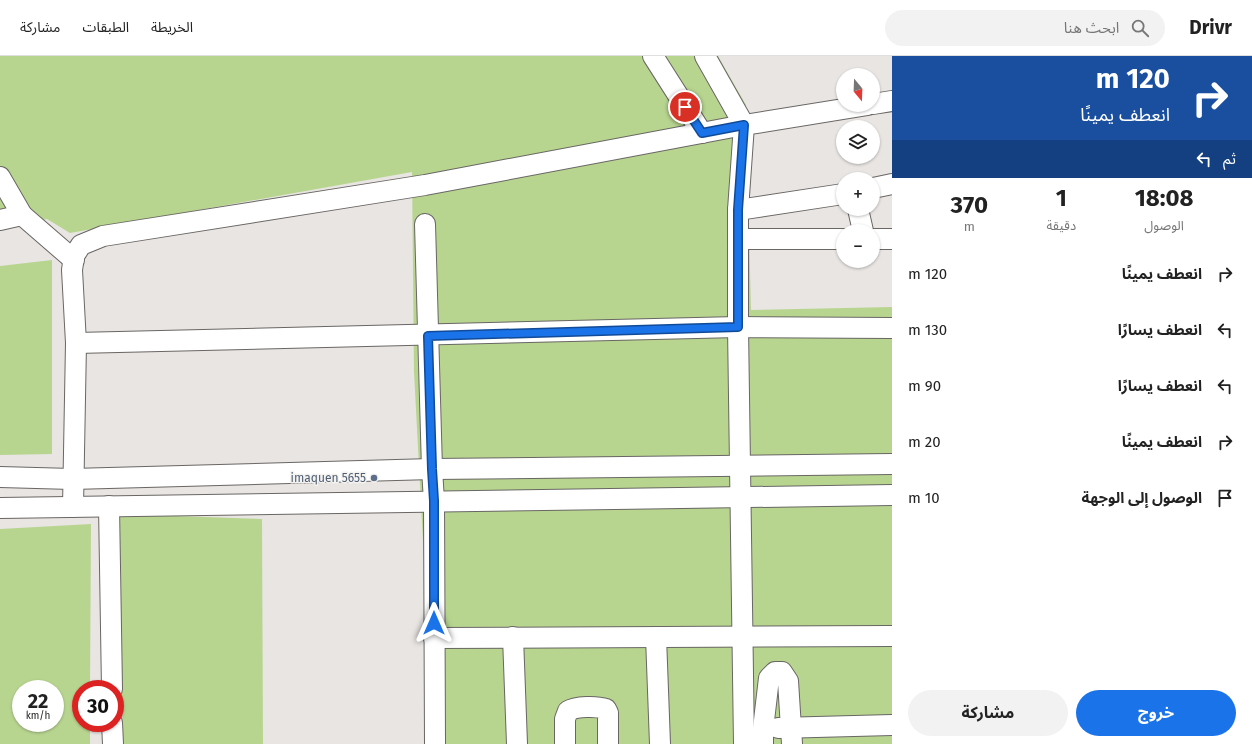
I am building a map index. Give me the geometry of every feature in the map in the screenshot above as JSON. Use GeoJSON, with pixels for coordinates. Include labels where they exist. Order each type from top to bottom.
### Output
{"type":"FeatureCollection","features":[{"type":"Feature","properties":{"kind":"street"},"geometry":{"type":"LineString","coordinates":[[653,56],[702,133]]}},
{"type":"Feature","properties":{"kind":"street"},"geometry":{"type":"LineString","coordinates":[[705,56],[744,125],[738,210],[739,464],[741,496],[743,638],[754,737]]}},
{"type":"Feature","properties":{"kind":"street"},"geometry":{"type":"LineString","coordinates":[[880,103],[892,101]]}},
{"type":"Feature","properties":{"kind":"street"},"geometry":{"type":"LineString","coordinates":[[73,507],[72,479],[76,343],[72,280],[74,260],[77,250],[81,245],[103,236],[425,185],[744,125],[836,110]]}},
{"type":"Feature","properties":{"kind":"street"},"geometry":{"type":"LineString","coordinates":[[0,177],[22,215],[74,260]]}},
{"type":"Feature","properties":{"kind":"street"},"geometry":{"type":"LineString","coordinates":[[880,187],[892,184]]}},
{"type":"Feature","properties":{"kind":"street"},"geometry":{"type":"LineString","coordinates":[[738,210],[836,195]]}},
{"type":"Feature","properties":{"kind":"street"},"geometry":{"type":"LineString","coordinates":[[0,220],[22,215]]}},
{"type":"Feature","properties":{"kind":"street"},"geometry":{"type":"LineString","coordinates":[[425,224],[434,501],[435,744]]}},
{"type":"Feature","properties":{"kind":"street"},"geometry":{"type":"LineString","coordinates":[[738,240],[836,239]]}},
{"type":"Feature","properties":{"kind":"street"},"geometry":{"type":"LineString","coordinates":[[880,239],[892,239]]}},
{"type":"Feature","properties":{"kind":"street"},"geometry":{"type":"LineString","coordinates":[[76,343],[428,336],[738,327],[892,328]]}},
{"type":"Feature","properties":{"kind":"street"},"geometry":{"type":"LineString","coordinates":[[0,477],[72,479],[432,469],[739,464],[892,464]]}},
{"type":"Feature","properties":{"kind":"street"},"geometry":{"type":"LineString","coordinates":[[0,508],[741,496],[892,495]]}},
{"type":"Feature","properties":{"kind":"street"},"geometry":{"type":"LineString","coordinates":[[109,506],[112,680]]}},
{"type":"Feature","properties":{"kind":"street"},"geometry":{"type":"LineString","coordinates":[[434,638],[743,638],[892,636]]}},
{"type":"Feature","properties":{"kind":"street"},"geometry":{"type":"LineString","coordinates":[[513,637],[517,744]]}},
{"type":"Feature","properties":{"kind":"street"},"geometry":{"type":"LineString","coordinates":[[656,637],[660,744]]}},
{"type":"Feature","properties":{"kind":"street"},"geometry":{"type":"LineString","coordinates":[[754,737],[769,678],[775,672],[782,672],[788,681],[792,736]]}},
{"type":"Feature","properties":{"kind":"street"},"geometry":{"type":"LineString","coordinates":[[565,744],[565,719],[568,712],[576,708],[596,707],[604,708],[608,713],[608,744]]}},
{"type":"Feature","properties":{"kind":"street"},"geometry":{"type":"LineString","coordinates":[[754,737],[792,736],[892,725]]}},
{"type":"Feature","properties":{"kind":"street"},"geometry":{"type":"LineString","coordinates":[[112,732],[113,744]]}},
{"type":"Feature","properties":{"kind":"green space"},"geometry":{"type":"Polygon","coordinates":[[[0,56],[718,56],[746,105],[751,310],[892,307],[892,744],[432,744],[432,711],[414,372],[412,172],[70,233],[47,219],[0,229],[0,56]]]}},
{"type":"Feature","properties":{"kind":"green space"},"geometry":{"type":"Polygon","coordinates":[[[52,260],[52,454],[0,455],[0,266],[52,260]]]}},
{"type":"Feature","properties":{"kind":"green space"},"geometry":{"type":"Polygon","coordinates":[[[118,514],[262,519],[263,744],[123,744],[124,680],[122,680],[118,514]]]}},
{"type":"Feature","properties":{"kind":"green space"},"geometry":{"type":"Polygon","coordinates":[[[91,524],[90,680],[72,680],[72,732],[90,732],[90,744],[0,744],[0,529],[91,524]]]}},
{"type":"Feature","properties":{"kind":"place","name":"imaquen 5655"},"geometry":{"type":"Point","coordinates":[374,478]}},
{"type":"Feature","properties":{"kind":"route"},"geometry":{"type":"LineString","coordinates":[[434,623],[434,501],[428,336],[738,327],[738,210],[744,125],[702,133],[685,107]]}}]}
